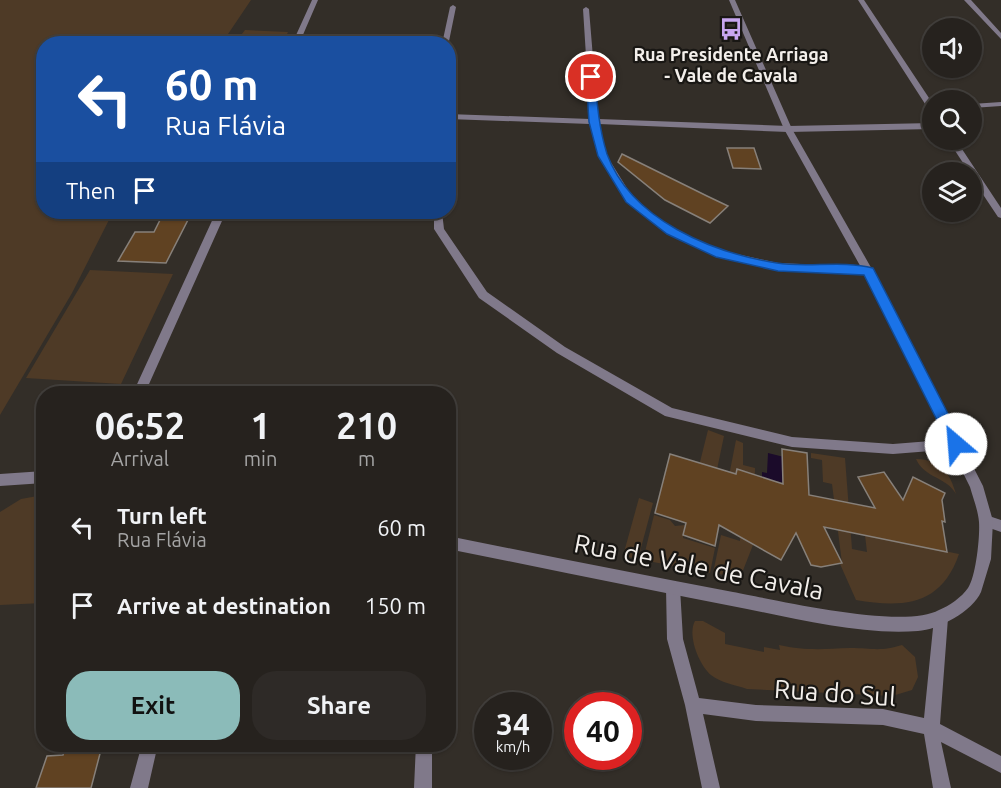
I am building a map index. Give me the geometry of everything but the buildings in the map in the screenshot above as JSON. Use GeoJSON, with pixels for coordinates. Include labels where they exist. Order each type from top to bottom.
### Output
{"type":"FeatureCollection","features":[{"type":"Feature","properties":{"kind":"street"},"geometry":{"type":"LineString","coordinates":[[299,36],[315,0]]}},
{"type":"Feature","properties":{"kind":"street"},"geometry":{"type":"LineString","coordinates":[[732,0],[788,129],[868,271],[956,444],[976,486],[986,521],[984,559],[974,592],[958,607],[941,618],[931,728],[942,788]]}},
{"type":"Feature","properties":{"kind":"street"},"geometry":{"type":"LineString","coordinates":[[861,0],[922,93]]}},
{"type":"Feature","properties":{"kind":"street"},"geometry":{"type":"LineString","coordinates":[[967,0],[1001,38]]}},
{"type":"Feature","properties":{"kind":"street"},"geometry":{"type":"LineString","coordinates":[[448,36],[453,8]]}},
{"type":"Feature","properties":{"kind":"street"},"geometry":{"type":"LineString","coordinates":[[586,9],[594,122],[603,156],[630,200],[670,232],[720,254],[778,267],[868,271]]}},
{"type":"Feature","properties":{"kind":"street"},"geometry":{"type":"LineString","coordinates":[[982,105],[1001,104]]}},
{"type":"Feature","properties":{"kind":"street"},"geometry":{"type":"LineString","coordinates":[[456,116],[788,129],[922,126]]}},
{"type":"Feature","properties":{"kind":"street"},"geometry":{"type":"LineString","coordinates":[[959,150],[1001,214]]}},
{"type":"Feature","properties":{"kind":"street"},"geometry":{"type":"LineString","coordinates":[[143,386],[218,219]]}},
{"type":"Feature","properties":{"kind":"street"},"geometry":{"type":"LineString","coordinates":[[438,219],[439,229],[483,295],[561,350],[669,412],[792,442],[893,449],[956,444]]}},
{"type":"Feature","properties":{"kind":"street"},"geometry":{"type":"LineString","coordinates":[[0,480],[36,478]]}},
{"type":"Feature","properties":{"kind":"street"},"geometry":{"type":"LineString","coordinates":[[986,521],[1001,526]]}},
{"type":"Feature","properties":{"kind":"street","name":"Rua de Vale de Cavala"},"geometry":{"type":"LineString","coordinates":[[456,544],[673,588],[876,623],[920,624],[941,618]]}},
{"type":"Feature","properties":{"kind":"street"},"geometry":{"type":"LineString","coordinates":[[673,588],[675,639],[693,705],[711,788]]}},
{"type":"Feature","properties":{"kind":"street","name":"Rua do Sul"},"geometry":{"type":"LineString","coordinates":[[693,705],[756,713],[883,717],[931,728],[1001,765]]}},
{"type":"Feature","properties":{"kind":"street"},"geometry":{"type":"LineString","coordinates":[[139,788],[148,752]]}},
{"type":"Feature","properties":{"kind":"street"},"geometry":{"type":"LineString","coordinates":[[423,788],[424,752]]}},
{"type":"Feature","properties":{"kind":"shaded area"},"geometry":{"type":"Polygon","coordinates":[[[0,0],[251,0],[227,36],[36,36],[36,219],[109,219],[72,293],[0,415],[0,0]]]}},
{"type":"Feature","properties":{"kind":"shaded area"},"geometry":{"type":"Polygon","coordinates":[[[245,30],[288,32],[286,36],[240,36],[245,30]]]}},
{"type":"Feature","properties":{"kind":"shaded area"},"geometry":{"type":"Polygon","coordinates":[[[90,270],[173,274],[121,384],[26,378],[90,270]]]}},
{"type":"Feature","properties":{"kind":"shaded area"},"geometry":{"type":"Polygon","coordinates":[[[708,430],[724,436],[715,479],[697,474],[708,430]]]}},
{"type":"Feature","properties":{"kind":"shaded area"},"geometry":{"type":"Polygon","coordinates":[[[736,440],[743,443],[743,465],[755,468],[754,526],[758,527],[749,542],[753,545],[740,578],[713,573],[721,535],[740,541],[742,471],[737,469],[735,478],[728,481],[736,440]]]}},
{"type":"Feature","properties":{"kind":"shaded area"},"geometry":{"type":"Polygon","coordinates":[[[768,453],[784,457],[785,483],[762,478],[762,472],[767,473],[768,453]]]}},
{"type":"Feature","properties":{"kind":"shaded area"},"geometry":{"type":"Polygon","coordinates":[[[811,453],[845,458],[852,549],[867,552],[865,535],[959,554],[942,584],[931,594],[904,603],[889,604],[856,600],[840,564],[842,563],[832,484],[823,482],[822,460],[811,458],[811,453]]]}},
{"type":"Feature","properties":{"kind":"shaded area"},"geometry":{"type":"Polygon","coordinates":[[[916,459],[938,464],[943,468],[956,494],[947,484],[924,470],[916,459]]]}},
{"type":"Feature","properties":{"kind":"shaded area"},"geometry":{"type":"Polygon","coordinates":[[[36,496],[36,603],[0,605],[0,512],[21,499],[36,496]]]}},
{"type":"Feature","properties":{"kind":"shaded area"},"geometry":{"type":"Polygon","coordinates":[[[639,498],[653,503],[638,559],[623,556],[639,498]]]}},
{"type":"Feature","properties":{"kind":"shaded area"},"geometry":{"type":"Polygon","coordinates":[[[654,515],[670,520],[675,526],[685,525],[683,538],[715,548],[710,573],[643,560],[654,515]]]}},
{"type":"Feature","properties":{"kind":"shaded area"},"geometry":{"type":"Polygon","coordinates":[[[695,621],[703,621],[725,633],[725,644],[764,652],[764,647],[780,650],[779,645],[806,649],[876,649],[902,645],[915,657],[918,677],[912,690],[892,696],[747,689],[719,680],[711,675],[702,664],[693,642],[695,621]]]}},
{"type":"Feature","properties":{"kind":"place","name":"Rua Presidente Arriaga - Vale de Cavala"},"geometry":{"type":"Point","coordinates":[731,29]}},
{"type":"Feature","properties":{"kind":"route"},"geometry":{"type":"LineString","coordinates":[[591,77],[594,122],[603,156],[630,200],[670,232],[720,254],[778,267],[868,271],[956,444]]}}]}
